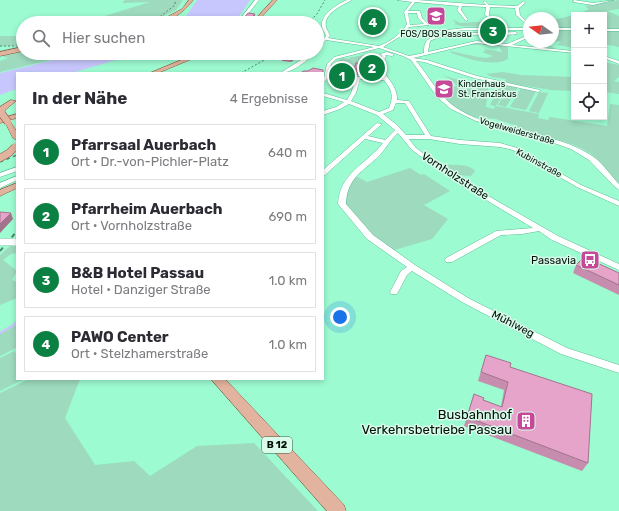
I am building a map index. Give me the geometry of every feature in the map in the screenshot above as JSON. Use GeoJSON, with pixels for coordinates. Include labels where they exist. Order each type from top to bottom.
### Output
{"type":"FeatureCollection","features":[{"type":"Feature","properties":{"kind":"main road"},"geometry":{"type":"LineString","coordinates":[[180,10],[186,0]]}},
{"type":"Feature","properties":{"kind":"main road"},"geometry":{"type":"LineString","coordinates":[[169,16],[180,10],[191,0]]}},
{"type":"Feature","properties":{"kind":"main road"},"geometry":{"type":"LineString","coordinates":[[260,16],[275,0]]}},
{"type":"Feature","properties":{"kind":"main road"},"geometry":{"type":"LineString","coordinates":[[0,54],[16,51]]}},
{"type":"Feature","properties":{"kind":"main road"},"geometry":{"type":"LineString","coordinates":[[158,72],[186,60]]}},
{"type":"Feature","properties":{"kind":"main road"},"geometry":{"type":"LineString","coordinates":[[0,104],[15,100]]}},
{"type":"Feature","properties":{"kind":"main road"},"geometry":{"type":"LineString","coordinates":[[1,116],[2,109],[15,100]]}},
{"type":"Feature","properties":{"kind":"main road"},"geometry":{"type":"LineString","coordinates":[[1,116],[16,116]]}},
{"type":"Feature","properties":{"kind":"main road"},"geometry":{"type":"LineString","coordinates":[[0,158],[15,147],[16,137],[8,122],[1,116]]}},
{"type":"Feature","properties":{"kind":"main road"},"geometry":{"type":"LineString","coordinates":[[0,193],[16,185]]}},
{"type":"Feature","properties":{"kind":"main road","name":"B 12"},"geometry":{"type":"LineString","coordinates":[[218,380],[338,511]]}},
{"type":"Feature","properties":{"kind":"street"},"geometry":{"type":"LineString","coordinates":[[244,16],[257,0]]}},
{"type":"Feature","properties":{"kind":"street"},"geometry":{"type":"LineString","coordinates":[[350,0],[337,7],[326,18],[324,26],[328,34],[326,39],[355,44],[382,46],[408,57],[476,42],[571,52]]}},
{"type":"Feature","properties":{"kind":"street"},"geometry":{"type":"LineString","coordinates":[[399,0],[462,5],[486,4],[518,7],[524,2]]}},
{"type":"Feature","properties":{"kind":"street"},"geometry":{"type":"LineString","coordinates":[[432,8],[443,0]]}},
{"type":"Feature","properties":{"kind":"street"},"geometry":{"type":"LineString","coordinates":[[576,0],[574,0],[593,4],[610,0]]}},
{"type":"Feature","properties":{"kind":"street"},"geometry":{"type":"LineString","coordinates":[[603,0],[610,0]]}},
{"type":"Feature","properties":{"kind":"street"},"geometry":{"type":"LineString","coordinates":[[415,1],[406,12],[407,34],[417,36]]}},
{"type":"Feature","properties":{"kind":"street"},"geometry":{"type":"LineString","coordinates":[[455,1],[461,2],[462,5]]}},
{"type":"Feature","properties":{"kind":"street"},"geometry":{"type":"LineString","coordinates":[[486,4],[487,15],[489,17]]}},
{"type":"Feature","properties":{"kind":"street"},"geometry":{"type":"LineString","coordinates":[[462,5],[459,10],[466,20]]}},
{"type":"Feature","properties":{"kind":"street"},"geometry":{"type":"LineString","coordinates":[[518,7],[518,15],[523,20]]}},
{"type":"Feature","properties":{"kind":"street"},"geometry":{"type":"LineString","coordinates":[[382,46],[399,36],[407,27],[426,25],[420,18],[419,12],[406,12]]}},
{"type":"Feature","properties":{"kind":"street"},"geometry":{"type":"LineString","coordinates":[[324,81],[328,77],[329,64],[332,60],[345,55],[382,46],[401,38],[465,29],[523,29]]}},
{"type":"Feature","properties":{"kind":"street"},"geometry":{"type":"LineString","coordinates":[[559,29],[571,29]]}},
{"type":"Feature","properties":{"kind":"street"},"geometry":{"type":"LineString","coordinates":[[607,30],[619,30]]}},
{"type":"Feature","properties":{"kind":"street"},"geometry":{"type":"LineString","coordinates":[[426,54],[427,43],[433,38],[453,35],[523,35]]}},
{"type":"Feature","properties":{"kind":"street"},"geometry":{"type":"LineString","coordinates":[[476,42],[477,37],[482,35]]}},
{"type":"Feature","properties":{"kind":"street"},"geometry":{"type":"LineString","coordinates":[[399,36],[417,36]]}},
{"type":"Feature","properties":{"kind":"street"},"geometry":{"type":"LineString","coordinates":[[507,46],[523,38]]}},
{"type":"Feature","properties":{"kind":"street"},"geometry":{"type":"LineString","coordinates":[[355,44],[365,47],[366,49],[362,52]]}},
{"type":"Feature","properties":{"kind":"street"},"geometry":{"type":"LineString","coordinates":[[379,114],[391,109],[395,101],[393,88],[379,67],[384,56],[391,54],[424,61],[451,71],[489,81],[538,91]]}},
{"type":"Feature","properties":{"kind":"street","name":"Vogelweiderstraße"},"geometry":{"type":"LineString","coordinates":[[408,57],[438,96],[453,108],[481,122],[555,141],[578,150],[592,159],[619,188]]}},
{"type":"Feature","properties":{"kind":"street"},"geometry":{"type":"LineString","coordinates":[[607,58],[619,63]]}},
{"type":"Feature","properties":{"kind":"street"},"geometry":{"type":"LineString","coordinates":[[284,72],[304,60]]}},
{"type":"Feature","properties":{"kind":"street"},"geometry":{"type":"LineString","coordinates":[[331,78],[387,79]]}},
{"type":"Feature","properties":{"kind":"street"},"geometry":{"type":"LineString","coordinates":[[324,113],[349,102],[354,95],[358,79]]}},
{"type":"Feature","properties":{"kind":"street","name":"Vornholzstraße"},"geometry":{"type":"LineString","coordinates":[[324,94],[379,114],[391,122],[414,149],[441,170],[540,229],[576,248],[619,267]]}},
{"type":"Feature","properties":{"kind":"street"},"geometry":{"type":"LineString","coordinates":[[395,101],[407,102],[429,137]]}},
{"type":"Feature","properties":{"kind":"street"},"geometry":{"type":"LineString","coordinates":[[324,173],[332,164],[352,149],[362,137],[379,124]]}},
{"type":"Feature","properties":{"kind":"street","name":"Mühlweg"},"geometry":{"type":"LineString","coordinates":[[399,130],[392,135],[378,154],[360,166],[352,175],[344,190],[342,204],[370,237],[412,267],[465,300],[564,351],[619,369]]}},
{"type":"Feature","properties":{"kind":"street"},"geometry":{"type":"LineString","coordinates":[[362,137],[386,142]]}},
{"type":"Feature","properties":{"kind":"street","name":"Kubinstraße"},"geometry":{"type":"LineString","coordinates":[[404,137],[429,137],[460,142],[500,145],[515,149],[583,188],[619,204]]}},
{"type":"Feature","properties":{"kind":"street"},"geometry":{"type":"LineString","coordinates":[[0,175],[16,169]]}},
{"type":"Feature","properties":{"kind":"street"},"geometry":{"type":"LineString","coordinates":[[0,186],[16,178]]}},
{"type":"Feature","properties":{"kind":"street"},"geometry":{"type":"LineString","coordinates":[[449,260],[499,232],[522,232],[540,229]]}},
{"type":"Feature","properties":{"kind":"street"},"geometry":{"type":"LineString","coordinates":[[0,242],[15,242]]}},
{"type":"Feature","properties":{"kind":"street"},"geometry":{"type":"LineString","coordinates":[[394,292],[404,274],[412,267]]}},
{"type":"Feature","properties":{"kind":"green space"},"geometry":{"type":"Polygon","coordinates":[[[125,0],[183,0],[176,10],[164,16],[105,16],[150,2],[122,3],[125,0]]]}},
{"type":"Feature","properties":{"kind":"green space"},"geometry":{"type":"Polygon","coordinates":[[[619,0],[619,9],[607,11],[619,16],[619,47],[607,45],[607,12],[582,12],[589,9],[585,6],[619,0]]]}},
{"type":"Feature","properties":{"kind":"green space"},"geometry":{"type":"Polygon","coordinates":[[[571,16],[571,38],[568,38],[571,39],[571,47],[559,45],[561,42],[559,42],[559,19],[571,16]]]}},
{"type":"Feature","properties":{"kind":"green space"},"geometry":{"type":"Polygon","coordinates":[[[452,19],[460,23],[493,21],[499,27],[509,28],[460,26],[454,24],[456,23],[452,19]]]}},
{"type":"Feature","properties":{"kind":"green space"},"geometry":{"type":"Polygon","coordinates":[[[0,36],[16,36],[16,46],[0,46],[0,36]]]}},
{"type":"Feature","properties":{"kind":"green space"},"geometry":{"type":"Polygon","coordinates":[[[477,43],[508,46],[508,59],[495,63],[487,62],[464,57],[451,53],[450,51],[486,58],[493,56],[482,52],[485,51],[484,49],[502,52],[499,46],[466,45],[477,43]]]}},
{"type":"Feature","properties":{"kind":"green space"},"geometry":{"type":"Polygon","coordinates":[[[16,47],[16,50],[0,53],[0,51],[16,47]]]}},
{"type":"Feature","properties":{"kind":"green space"},"geometry":{"type":"Polygon","coordinates":[[[533,48],[553,48],[554,50],[533,48]]]}},
{"type":"Feature","properties":{"kind":"green space"},"geometry":{"type":"Polygon","coordinates":[[[16,52],[16,60],[51,60],[0,72],[0,61],[8,58],[0,55],[16,52]]]}},
{"type":"Feature","properties":{"kind":"green space"},"geometry":{"type":"Polygon","coordinates":[[[370,55],[366,60],[379,62],[376,66],[355,64],[352,75],[332,74],[335,63],[342,58],[349,59],[350,58],[347,58],[370,55]]]}},
{"type":"Feature","properties":{"kind":"green space"},"geometry":{"type":"Polygon","coordinates":[[[607,63],[619,65],[619,77],[614,81],[619,82],[619,94],[607,92],[607,63]]]}},
{"type":"Feature","properties":{"kind":"green space"},"geometry":{"type":"Polygon","coordinates":[[[503,72],[521,75],[571,77],[571,91],[551,90],[504,82],[506,79],[492,77],[486,74],[503,72]]]}},
{"type":"Feature","properties":{"kind":"green space"},"geometry":{"type":"Polygon","coordinates":[[[442,75],[479,86],[489,83],[486,107],[494,109],[495,106],[490,105],[495,95],[502,96],[496,106],[539,114],[538,118],[548,120],[550,117],[607,126],[610,104],[619,105],[619,184],[594,156],[577,146],[548,137],[520,131],[517,126],[496,119],[473,117],[452,107],[442,97],[453,96],[450,87],[457,86],[452,80],[442,75]]]}},
{"type":"Feature","properties":{"kind":"green space"},"geometry":{"type":"Polygon","coordinates":[[[503,84],[518,87],[506,107],[498,105],[504,95],[495,93],[503,84]]]}},
{"type":"Feature","properties":{"kind":"green space"},"geometry":{"type":"Polygon","coordinates":[[[521,88],[536,91],[526,110],[510,107],[521,88]]]}},
{"type":"Feature","properties":{"kind":"green space"},"geometry":{"type":"Polygon","coordinates":[[[539,92],[548,93],[539,113],[529,111],[539,92]]]}},
{"type":"Feature","properties":{"kind":"green space"},"geometry":{"type":"Polygon","coordinates":[[[441,165],[464,166],[472,168],[475,171],[471,176],[457,175],[441,165]]]}},
{"type":"Feature","properties":{"kind":"green space"},"geometry":{"type":"Polygon","coordinates":[[[410,168],[421,175],[424,174],[450,191],[424,205],[448,219],[432,239],[391,251],[371,237],[342,203],[352,174],[367,182],[410,168]]]}},
{"type":"Feature","properties":{"kind":"green space"},"geometry":{"type":"Polygon","coordinates":[[[10,246],[16,246],[16,253],[11,254],[3,260],[16,270],[12,280],[16,282],[16,298],[0,305],[0,255],[10,246]]]}},
{"type":"Feature","properties":{"kind":"green space"},"geometry":{"type":"Polygon","coordinates":[[[16,321],[16,348],[0,356],[0,332],[11,326],[16,321]]]}},
{"type":"Feature","properties":{"kind":"green space"},"geometry":{"type":"Polygon","coordinates":[[[14,351],[16,354],[16,380],[22,380],[0,391],[0,358],[14,351]]]}},
{"type":"Feature","properties":{"kind":"green space"},"geometry":{"type":"Polygon","coordinates":[[[27,380],[80,380],[65,418],[95,465],[134,461],[150,476],[197,446],[254,443],[318,511],[0,511],[0,393],[27,380]]]}},
{"type":"Feature","properties":{"kind":"water"},"geometry":{"type":"Polygon","coordinates":[[[197,0],[250,0],[239,16],[186,16],[197,0]]]}},
{"type":"Feature","properties":{"kind":"water"},"geometry":{"type":"Polygon","coordinates":[[[53,60],[116,60],[75,72],[16,72],[16,89],[0,95],[0,73],[53,60]]]}},
{"type":"Feature","properties":{"kind":"building"},"geometry":{"type":"Polygon","coordinates":[[[248,13],[255,14],[253,16],[246,16],[248,13]]]}},
{"type":"Feature","properties":{"kind":"building"},"geometry":{"type":"Polygon","coordinates":[[[367,13],[379,14],[379,17],[382,17],[380,23],[366,22],[367,20],[365,20],[367,13]]]}},
{"type":"Feature","properties":{"kind":"building"},"geometry":{"type":"Polygon","coordinates":[[[356,63],[363,63],[362,69],[354,69],[356,63]]]}},
{"type":"Feature","properties":{"kind":"building"},"geometry":{"type":"Polygon","coordinates":[[[313,68],[323,70],[323,72],[302,72],[313,68]]]}},
{"type":"Feature","properties":{"kind":"building"},"geometry":{"type":"Polygon","coordinates":[[[0,212],[11,213],[0,224],[0,212]]]}},
{"type":"Feature","properties":{"kind":"building"},"geometry":{"type":"Polygon","coordinates":[[[584,257],[619,273],[619,285],[576,265],[584,257]]]}},
{"type":"Feature","properties":{"kind":"building","name":"Busbahnhof Verkehrsbetriebe Passau"},"geometry":{"type":"Polygon","coordinates":[[[486,355],[511,363],[510,367],[592,394],[588,463],[467,417],[474,394],[484,398],[483,400],[502,407],[508,382],[481,372],[486,355]]]}},
{"type":"Feature","properties":{"kind":"waterway"},"geometry":{"type":"LineString","coordinates":[[0,333],[16,324]]}},
{"type":"Feature","properties":{"kind":"railway"},"geometry":{"type":"LineString","coordinates":[[161,16],[175,5],[175,0]]}},
{"type":"Feature","properties":{"kind":"railway"},"geometry":{"type":"LineString","coordinates":[[315,16],[325,0]]}},
{"type":"Feature","properties":{"kind":"railway"},"geometry":{"type":"LineString","coordinates":[[0,46],[16,46]]}},
{"type":"Feature","properties":{"kind":"railway"},"geometry":{"type":"LineString","coordinates":[[243,72],[264,60]]}},
{"type":"Feature","properties":{"kind":"railway"},"geometry":{"type":"LineString","coordinates":[[0,162],[16,155]]}},
{"type":"Feature","properties":{"kind":"railway"},"geometry":{"type":"LineString","coordinates":[[0,251],[16,232]]}},
{"type":"Feature","properties":{"kind":"place","name":"FOS/BOS Passau"},"geometry":{"type":"Point","coordinates":[436,16]}},
{"type":"Feature","properties":{"kind":"place","name":"PAWO Center"},"geometry":{"type":"Point","coordinates":[373,22]}},
{"type":"Feature","properties":{"kind":"place","name":"B&B Hotel Passau"},"geometry":{"type":"Point","coordinates":[493,31]}},
{"type":"Feature","properties":{"kind":"place","name":"Pfarrheim Auerbach"},"geometry":{"type":"Point","coordinates":[372,68]}},
{"type":"Feature","properties":{"kind":"place","name":"Pfarrsaal Auerbach"},"geometry":{"type":"Point","coordinates":[342,76]}},
{"type":"Feature","properties":{"kind":"place","name":"Kinderhaus St. Franziskus"},"geometry":{"type":"Point","coordinates":[444,89]}},
{"type":"Feature","properties":{"kind":"place","name":"Passavia"},"geometry":{"type":"Point","coordinates":[590,260]}},
{"type":"Feature","properties":{"kind":"place","name":"Busbahnhof Verkehrsbetriebe Passau"},"geometry":{"type":"Point","coordinates":[526,421]}}]}
